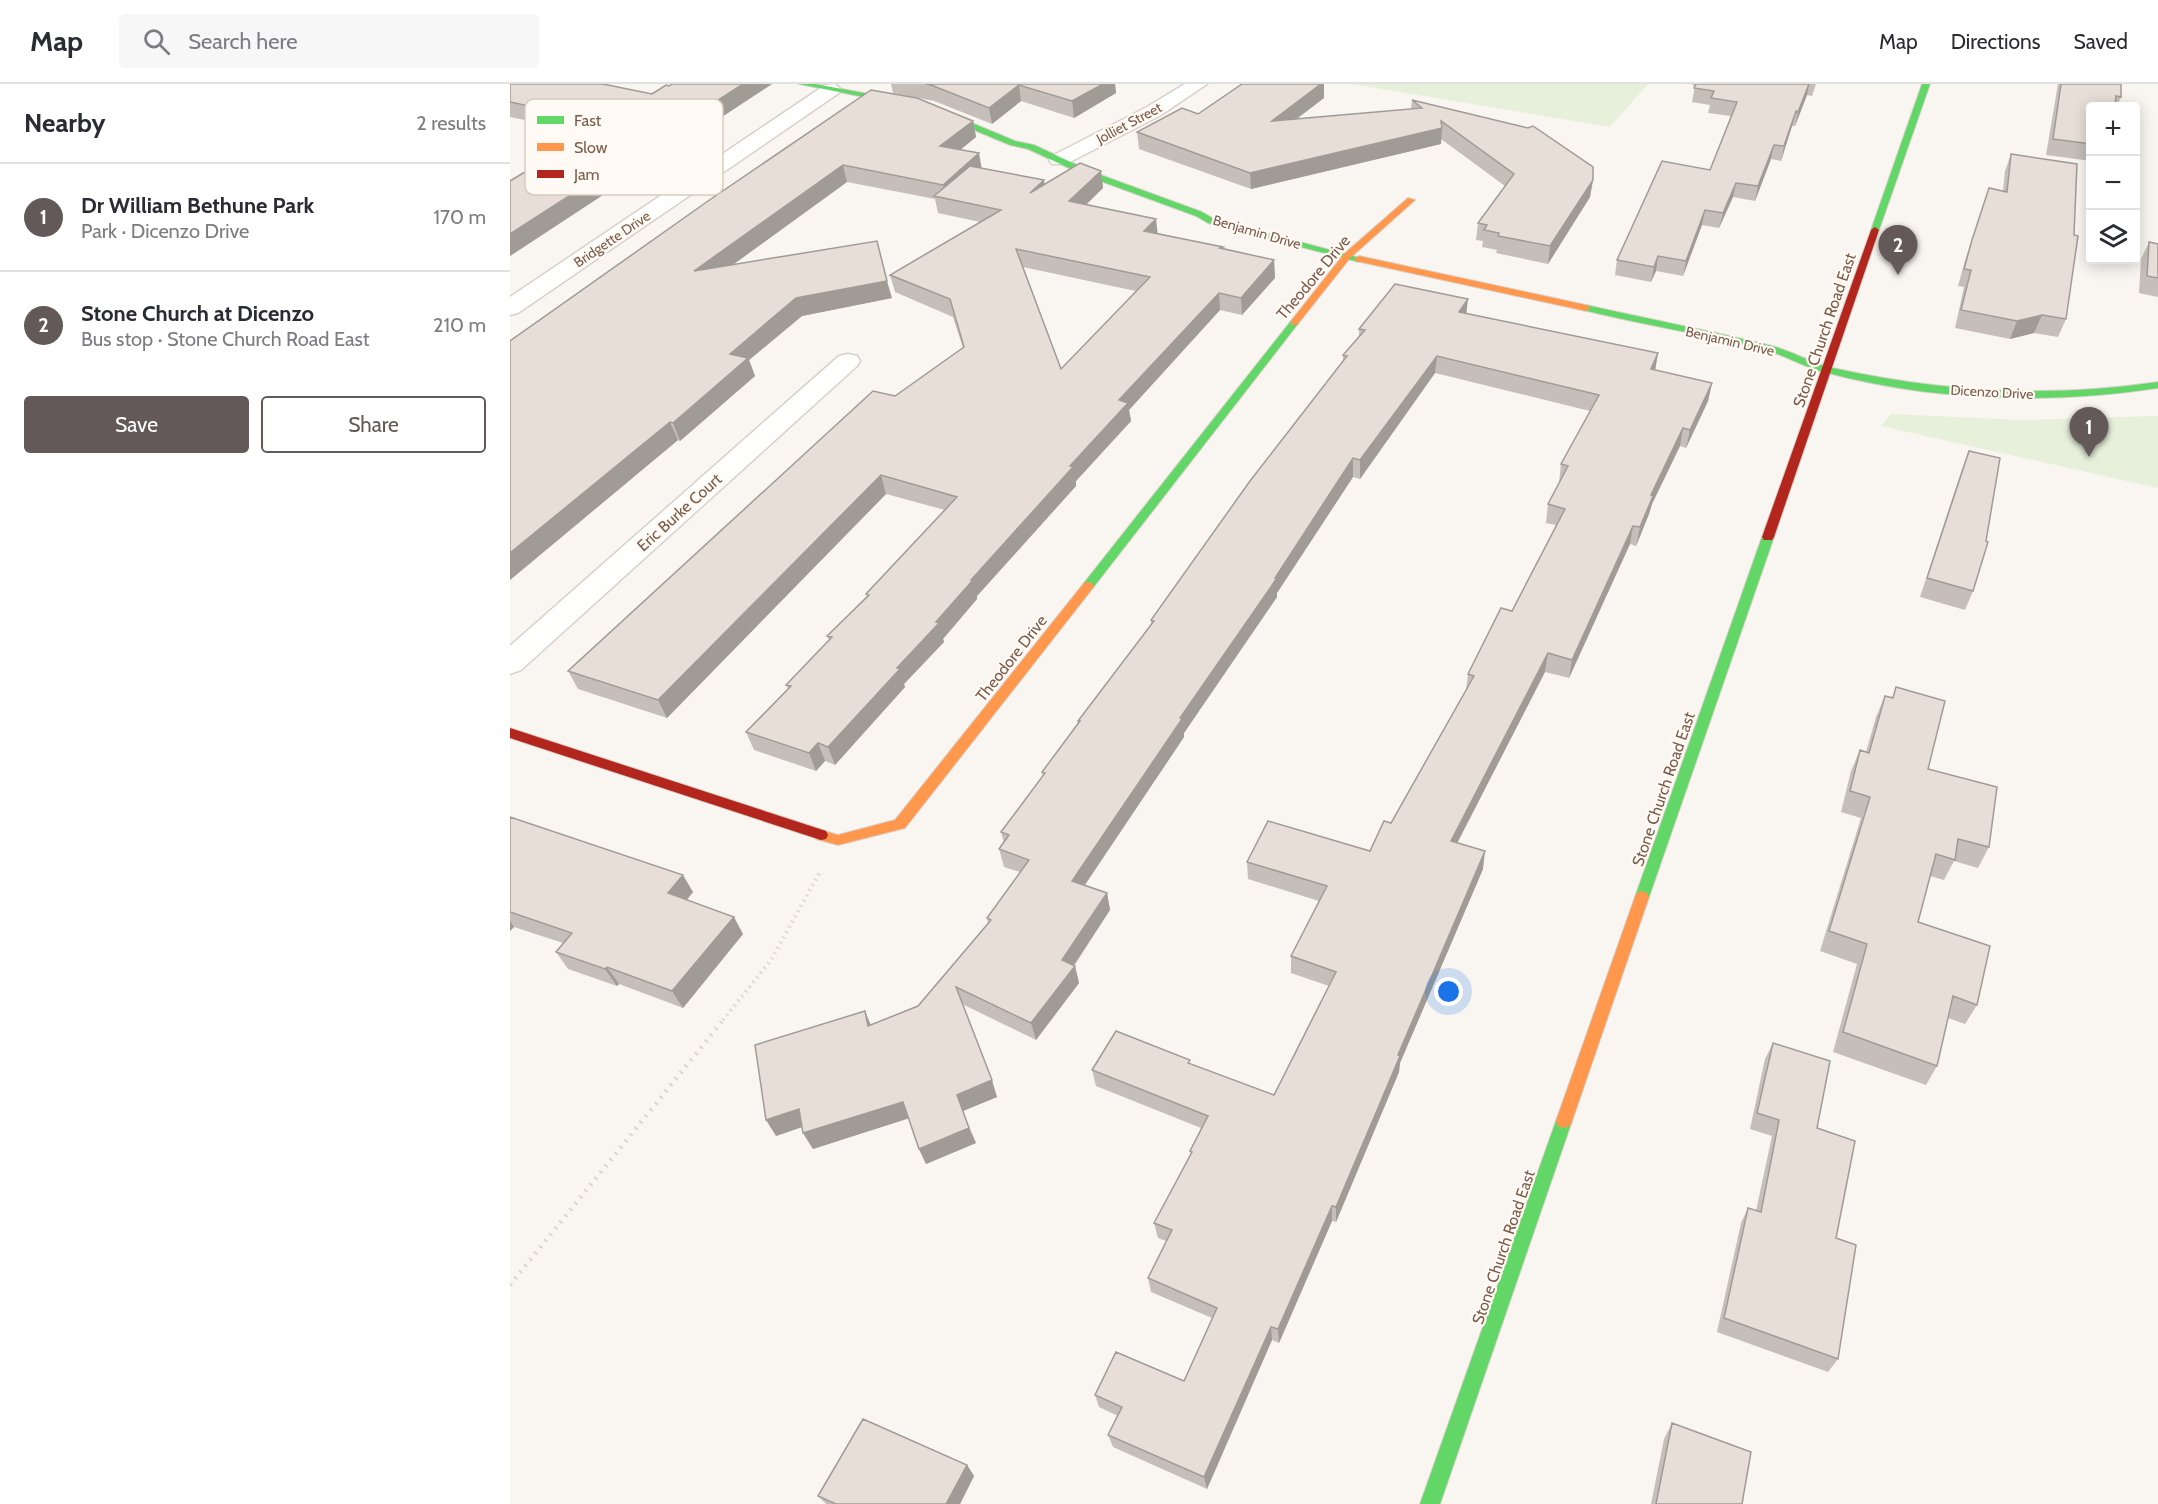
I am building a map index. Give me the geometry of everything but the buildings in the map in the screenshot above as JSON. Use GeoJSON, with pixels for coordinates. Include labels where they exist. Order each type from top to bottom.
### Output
{"type":"FeatureCollection","features":[{"type":"Feature","properties":{"kind":"street","name":"Benjamin Drive"},"geometry":{"type":"LineString","coordinates":[[803,84],[927,108],[1211,220],[1347,256],[1771,349],[1827,370]]}},
{"type":"Feature","properties":{"kind":"street","name":"Jolliet Street"},"geometry":{"type":"LineString","coordinates":[[1059,160],[1154,111],[1198,84]]}},
{"type":"Feature","properties":{"kind":"street","name":"Stone Church Road East"},"geometry":{"type":"LineString","coordinates":[[1430,1504],[1926,84]]}},
{"type":"Feature","properties":{"kind":"street","name":"Bridgette Drive"},"geometry":{"type":"LineString","coordinates":[[723,163],[832,89]]}},
{"type":"Feature","properties":{"kind":"street","name":"Bridgette Drive"},"geometry":{"type":"LineString","coordinates":[[510,308],[676,195]]}},
{"type":"Feature","properties":{"kind":"street","name":"Theodore Drive"},"geometry":{"type":"LineString","coordinates":[[838,840],[900,824],[1347,256],[1411,201]]}},
{"type":"Feature","properties":{"kind":"street","name":"Eric Burke Court"},"geometry":{"type":"LineString","coordinates":[[510,663],[848,361]]}},
{"type":"Feature","properties":{"kind":"street","name":"Dicenzo Drive"},"geometry":{"type":"LineString","coordinates":[[1827,370],[1942,390],[2054,395],[2132,390],[2158,385]]}},
{"type":"Feature","properties":{"kind":"street"},"geometry":{"type":"LineString","coordinates":[[510,733],[838,840]]}},
{"type":"Feature","properties":{"kind":"path"},"geometry":{"type":"LineString","coordinates":[[510,1285],[771,960],[838,840]]}},
{"type":"Feature","properties":{"kind":"green space"},"geometry":{"type":"Polygon","coordinates":[[[1351,84],[1648,84],[1610,127],[1351,84]]]}},
{"type":"Feature","properties":{"kind":"green space"},"geometry":{"type":"Polygon","coordinates":[[[1891,414],[2020,420],[2158,416],[2158,488],[1881,426],[1891,414]]]}},
{"type":"Feature","properties":{"kind":"traffic: fast"},"geometry":{"type":"LineString","coordinates":[[803,84],[926,107],[1013,143],[1031,147],[1087,173],[1199,214],[1211,221],[1359,259]]}},
{"type":"Feature","properties":{"kind":"traffic: fast"},"geometry":{"type":"LineString","coordinates":[[1875,230],[1926,84]]}},
{"type":"Feature","properties":{"kind":"traffic: fast"},"geometry":{"type":"LineString","coordinates":[[1586,308],[1769,348],[1828,370],[1907,385],[1993,394],[2036,395],[2119,391],[2158,385]]}},
{"type":"Feature","properties":{"kind":"traffic: fast"},"geometry":{"type":"LineString","coordinates":[[1088,586],[1294,323]]}},
{"type":"Feature","properties":{"kind":"traffic: fast"},"geometry":{"type":"LineString","coordinates":[[1642,897],[1768,537]]}},
{"type":"Feature","properties":{"kind":"traffic: fast"},"geometry":{"type":"LineString","coordinates":[[1430,1504],[1564,1121]]}},
{"type":"Feature","properties":{"kind":"traffic: slow"},"geometry":{"type":"LineString","coordinates":[[1294,323],[1347,256],[1411,200]]}},
{"type":"Feature","properties":{"kind":"traffic: slow"},"geometry":{"type":"LineString","coordinates":[[1359,259],[1586,308]]}},
{"type":"Feature","properties":{"kind":"traffic: slow"},"geometry":{"type":"LineString","coordinates":[[821,835],[838,840],[900,824],[1088,586]]}},
{"type":"Feature","properties":{"kind":"traffic: slow"},"geometry":{"type":"LineString","coordinates":[[1564,1121],[1642,897]]}},
{"type":"Feature","properties":{"kind":"traffic: jam"},"geometry":{"type":"LineString","coordinates":[[1768,537],[1875,230]]}},
{"type":"Feature","properties":{"kind":"traffic: jam"},"geometry":{"type":"LineString","coordinates":[[510,733],[821,835]]}},
{"type":"Feature","properties":{"kind":"place","name":"Stone Church at Dicenzo"},"geometry":{"type":"Point","coordinates":[1898,275]}},
{"type":"Feature","properties":{"kind":"place","name":"Dr William Bethune Park"},"geometry":{"type":"Point","coordinates":[2089,457]}}]}
